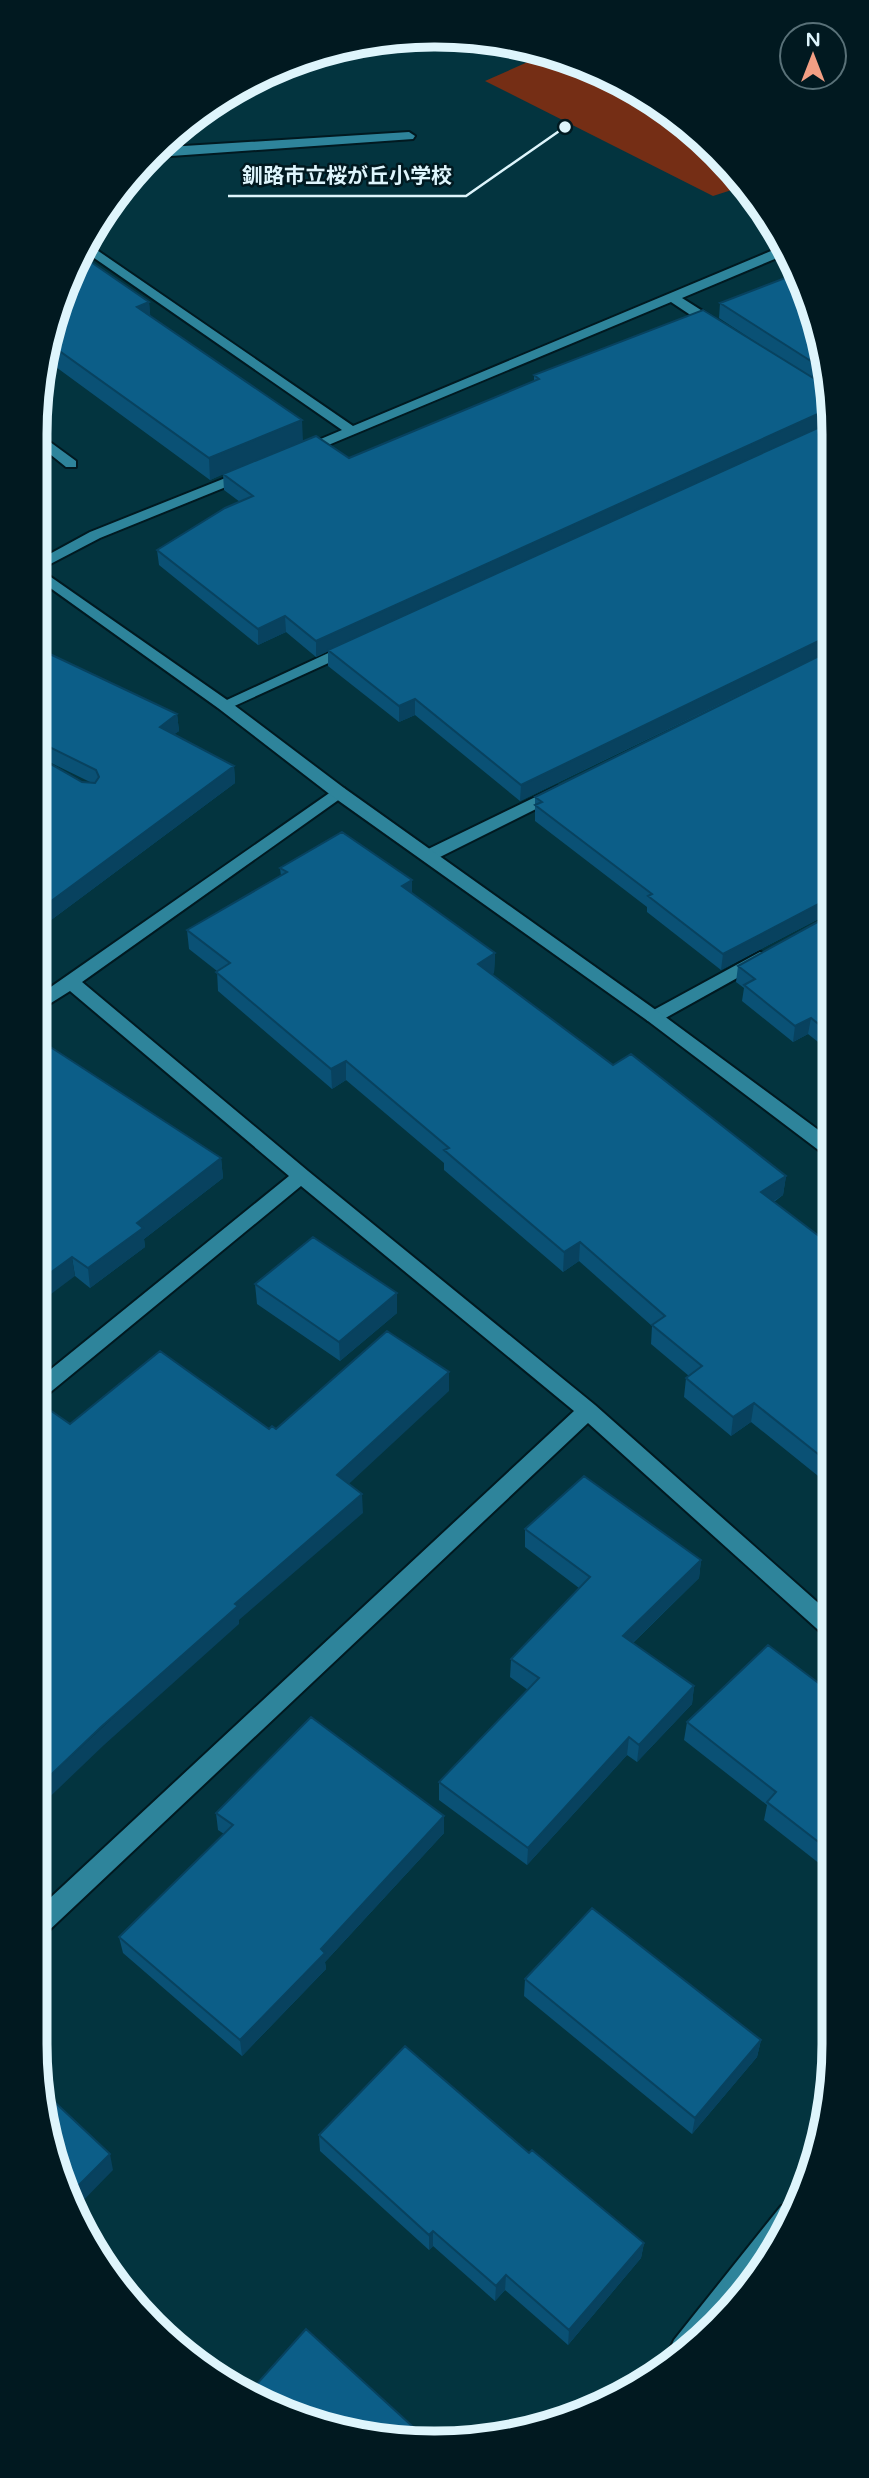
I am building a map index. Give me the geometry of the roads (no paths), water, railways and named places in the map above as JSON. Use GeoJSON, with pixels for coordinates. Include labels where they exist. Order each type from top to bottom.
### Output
{"type":"FeatureCollection","features":[{"type":"Feature","properties":{"kind":"street"},"geometry":{"type":"LineString","coordinates":[[169,153],[409,135]]}},
{"type":"Feature","properties":{"kind":"street"},"geometry":{"type":"LineString","coordinates":[[93,252],[352,431]]}},
{"type":"Feature","properties":{"kind":"street"},"geometry":{"type":"LineString","coordinates":[[288,457],[777,253]]}},
{"type":"Feature","properties":{"kind":"street"},"geometry":{"type":"LineString","coordinates":[[672,297],[729,334]]}},
{"type":"Feature","properties":{"kind":"street"},"geometry":{"type":"LineString","coordinates":[[47,445],[71,464]]}},
{"type":"Feature","properties":{"kind":"street"},"geometry":{"type":"LineString","coordinates":[[47,563],[96,536],[262,468]]}},
{"type":"Feature","properties":{"kind":"street"},"geometry":{"type":"LineString","coordinates":[[47,578],[224,705],[338,792],[654,1017],[822,1143]]}},
{"type":"Feature","properties":{"kind":"street"},"geometry":{"type":"LineString","coordinates":[[224,705],[363,642]]}},
{"type":"Feature","properties":{"kind":"street"},"geometry":{"type":"LineString","coordinates":[[428,856],[574,783]]}},
{"type":"Feature","properties":{"kind":"street"},"geometry":{"type":"LineString","coordinates":[[47,999],[338,792]]}},
{"type":"Feature","properties":{"kind":"street"},"geometry":{"type":"LineString","coordinates":[[654,1017],[772,951]]}},
{"type":"Feature","properties":{"kind":"street"},"geometry":{"type":"LineString","coordinates":[[71,982],[301,1176],[588,1411],[822,1619]]}},
{"type":"Feature","properties":{"kind":"street"},"geometry":{"type":"LineString","coordinates":[[47,1383],[301,1176]]}},
{"type":"Feature","properties":{"kind":"street"},"geometry":{"type":"LineString","coordinates":[[47,1917],[588,1411]]}},
{"type":"Feature","properties":{"kind":"street"},"geometry":{"type":"LineString","coordinates":[[711,2314],[760,2252]]}},
{"type":"Feature","properties":{"kind":"place","name":"釧路市立桜が丘小学校"},"geometry":{"type":"Point","coordinates":[565,127]}}]}
